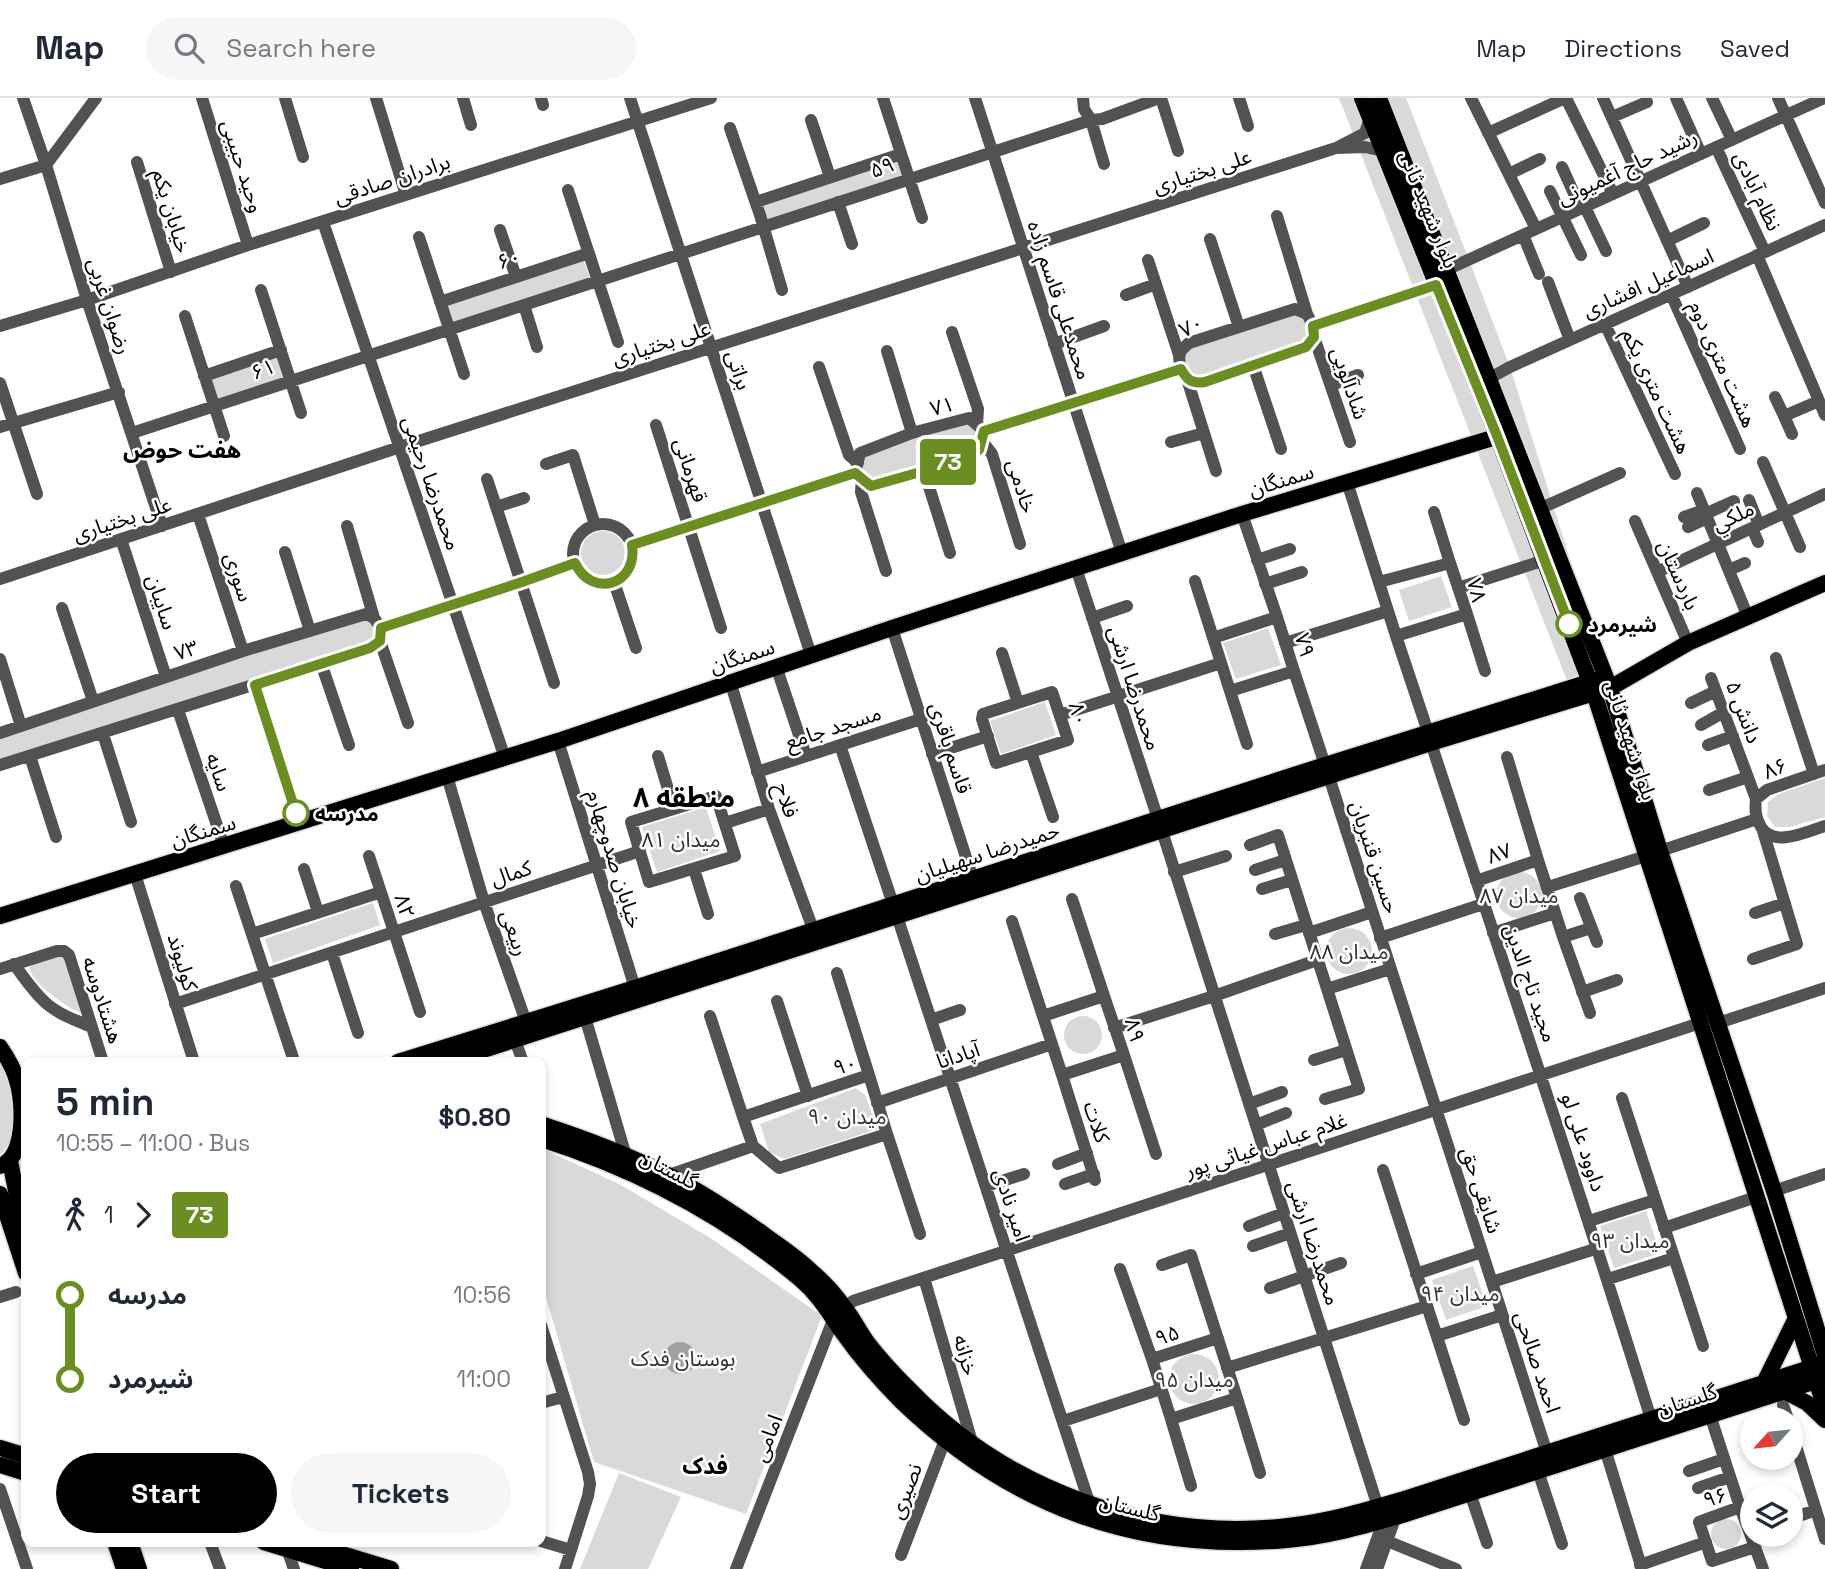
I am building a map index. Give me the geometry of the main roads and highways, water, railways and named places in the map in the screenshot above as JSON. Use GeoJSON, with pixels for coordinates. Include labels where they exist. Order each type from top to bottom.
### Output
{"type":"FeatureCollection","features":[{"type":"Feature","properties":{"kind":"main road","name":"بلوار شهید ثانی"},"geometry":{"type":"LineString","coordinates":[[1362,98],[1436,285],[1482,382],[1503,435],[1545,560],[1600,685]]}},
{"type":"Feature","properties":{"kind":"main road","name":"بلوار شهید ثانی"},"geometry":{"type":"LineString","coordinates":[[1379,98],[1446,270],[1482,382]]}},
{"type":"Feature","properties":{"kind":"main road","name":"بلوار شهید ثانی"},"geometry":{"type":"LineString","coordinates":[[1503,435],[1539,509],[1600,685],[1653,853],[1700,1023],[1796,1318],[1819,1372],[1825,1408]]}},
{"type":"Feature","properties":{"kind":"main road","name":"سمنگان"},"geometry":{"type":"LineString","coordinates":[[0,916],[558,741],[730,681],[1242,514],[1503,435]]}},
{"type":"Feature","properties":{"kind":"main road","name":"حمیدرضا سهیلیان"},"geometry":{"type":"LineString","coordinates":[[417,1057],[520,1031],[584,1011],[1600,685],[1825,583]]}},
{"type":"Feature","properties":{"kind":"main road","name":"بلوار شهید ثانی"},"geometry":{"type":"LineString","coordinates":[[1653,853],[1718,1023],[1820,1321],[1825,1355]]}},
{"type":"Feature","properties":{"kind":"main road"},"geometry":{"type":"LineString","coordinates":[[1700,1023],[1718,1023]]}},
{"type":"Feature","properties":{"kind":"main road","name":"حمیدرضا سهیلیان"},"geometry":{"type":"LineString","coordinates":[[458,1057],[520,1031]]}},
{"type":"Feature","properties":{"kind":"main road"},"geometry":{"type":"LineString","coordinates":[[1,1048],[21,1064]]}},
{"type":"Feature","properties":{"kind":"main road"},"geometry":{"type":"LineString","coordinates":[[1,1048],[10,1063],[20,1098],[20,1129],[13,1158],[21,1211]]}},
{"type":"Feature","properties":{"kind":"main road","name":"گلستان"},"geometry":{"type":"LineString","coordinates":[[546,1127],[586,1139],[669,1175],[739,1217],[811,1271],[845,1307],[867,1342],[911,1391],[951,1427],[996,1460],[1042,1485],[1090,1505],[1135,1518],[1180,1526],[1234,1528],[1287,1527],[1345,1517],[1386,1515],[1470,1493],[1710,1415],[1784,1398],[1819,1372]]}},
{"type":"Feature","properties":{"kind":"main road","name":"گلستان"},"geometry":{"type":"LineString","coordinates":[[546,1129],[581,1152],[663,1188],[695,1206],[741,1235],[802,1281],[823,1303],[858,1354],[901,1401],[945,1440],[988,1471],[1036,1497],[1086,1518],[1132,1532],[1179,1540],[1234,1542],[1288,1540],[1348,1531],[1547,1453],[1764,1383],[1819,1372]]}},
{"type":"Feature","properties":{"kind":"main road"},"geometry":{"type":"LineString","coordinates":[[0,1194],[21,1258]]}},
{"type":"Feature","properties":{"kind":"main road"},"geometry":{"type":"LineString","coordinates":[[833,1320],[845,1307]]}},
{"type":"Feature","properties":{"kind":"main road"},"geometry":{"type":"LineString","coordinates":[[1764,1383],[1796,1318]]}},
{"type":"Feature","properties":{"kind":"main road"},"geometry":{"type":"LineString","coordinates":[[1784,1398],[1807,1403],[1825,1420]]}},
{"type":"Feature","properties":{"kind":"main road"},"geometry":{"type":"LineString","coordinates":[[0,1448],[21,1454]]}},
{"type":"Feature","properties":{"kind":"main road"},"geometry":{"type":"LineString","coordinates":[[0,1465],[21,1471]]}},
{"type":"Feature","properties":{"kind":"main road"},"geometry":{"type":"LineString","coordinates":[[117,1547],[124,1569]]}},
{"type":"Feature","properties":{"kind":"main road"},"geometry":{"type":"LineString","coordinates":[[132,1547],[139,1569]]}},
{"type":"Feature","properties":{"kind":"main road"},"geometry":{"type":"LineString","coordinates":[[280,1547],[333,1552],[391,1569]]}},
{"type":"Feature","properties":{"kind":"main road"},"geometry":{"type":"LineString","coordinates":[[333,1552],[351,1569]]}},
{"type":"Feature","properties":{"kind":"place","name":"شیرمرد"},"geometry":{"type":"Point","coordinates":[1569,624]}},
{"type":"Feature","properties":{"kind":"place","name":"مدرسه"},"geometry":{"type":"Point","coordinates":[296,813]}},
{"type":"Feature","properties":{"kind":"district","name":"هفت حوض"},"geometry":{"type":"Point","coordinates":[182,450]}},
{"type":"Feature","properties":{"kind":"district","name":"منطقه ۸"},"geometry":{"type":"Point","coordinates":[684,797]}},
{"type":"Feature","properties":{"kind":"district","name":"فدک"},"geometry":{"type":"Point","coordinates":[705,1466]}},
{"type":"Feature","properties":{"kind":"park label","name":"میدان ۸۱"},"geometry":{"type":"Point","coordinates":[681,839]}},
{"type":"Feature","properties":{"kind":"park label","name":"میدان ۸۷"},"geometry":{"type":"Point","coordinates":[1519,895]}},
{"type":"Feature","properties":{"kind":"park label","name":"میدان ۸۸"},"geometry":{"type":"Point","coordinates":[1349,951]}},
{"type":"Feature","properties":{"kind":"park label","name":"میدان ۹۰"},"geometry":{"type":"Point","coordinates":[847,1116]}},
{"type":"Feature","properties":{"kind":"park label","name":"میدان ۹۳"},"geometry":{"type":"Point","coordinates":[1630,1240]}},
{"type":"Feature","properties":{"kind":"park label","name":"میدان ۹۴"},"geometry":{"type":"Point","coordinates":[1460,1293]}},
{"type":"Feature","properties":{"kind":"park label","name":"بوستان فدک"},"geometry":{"type":"Point","coordinates":[683,1358]}},
{"type":"Feature","properties":{"kind":"park label","name":"میدان ۹۵"},"geometry":{"type":"Point","coordinates":[1194,1379]}}]}
